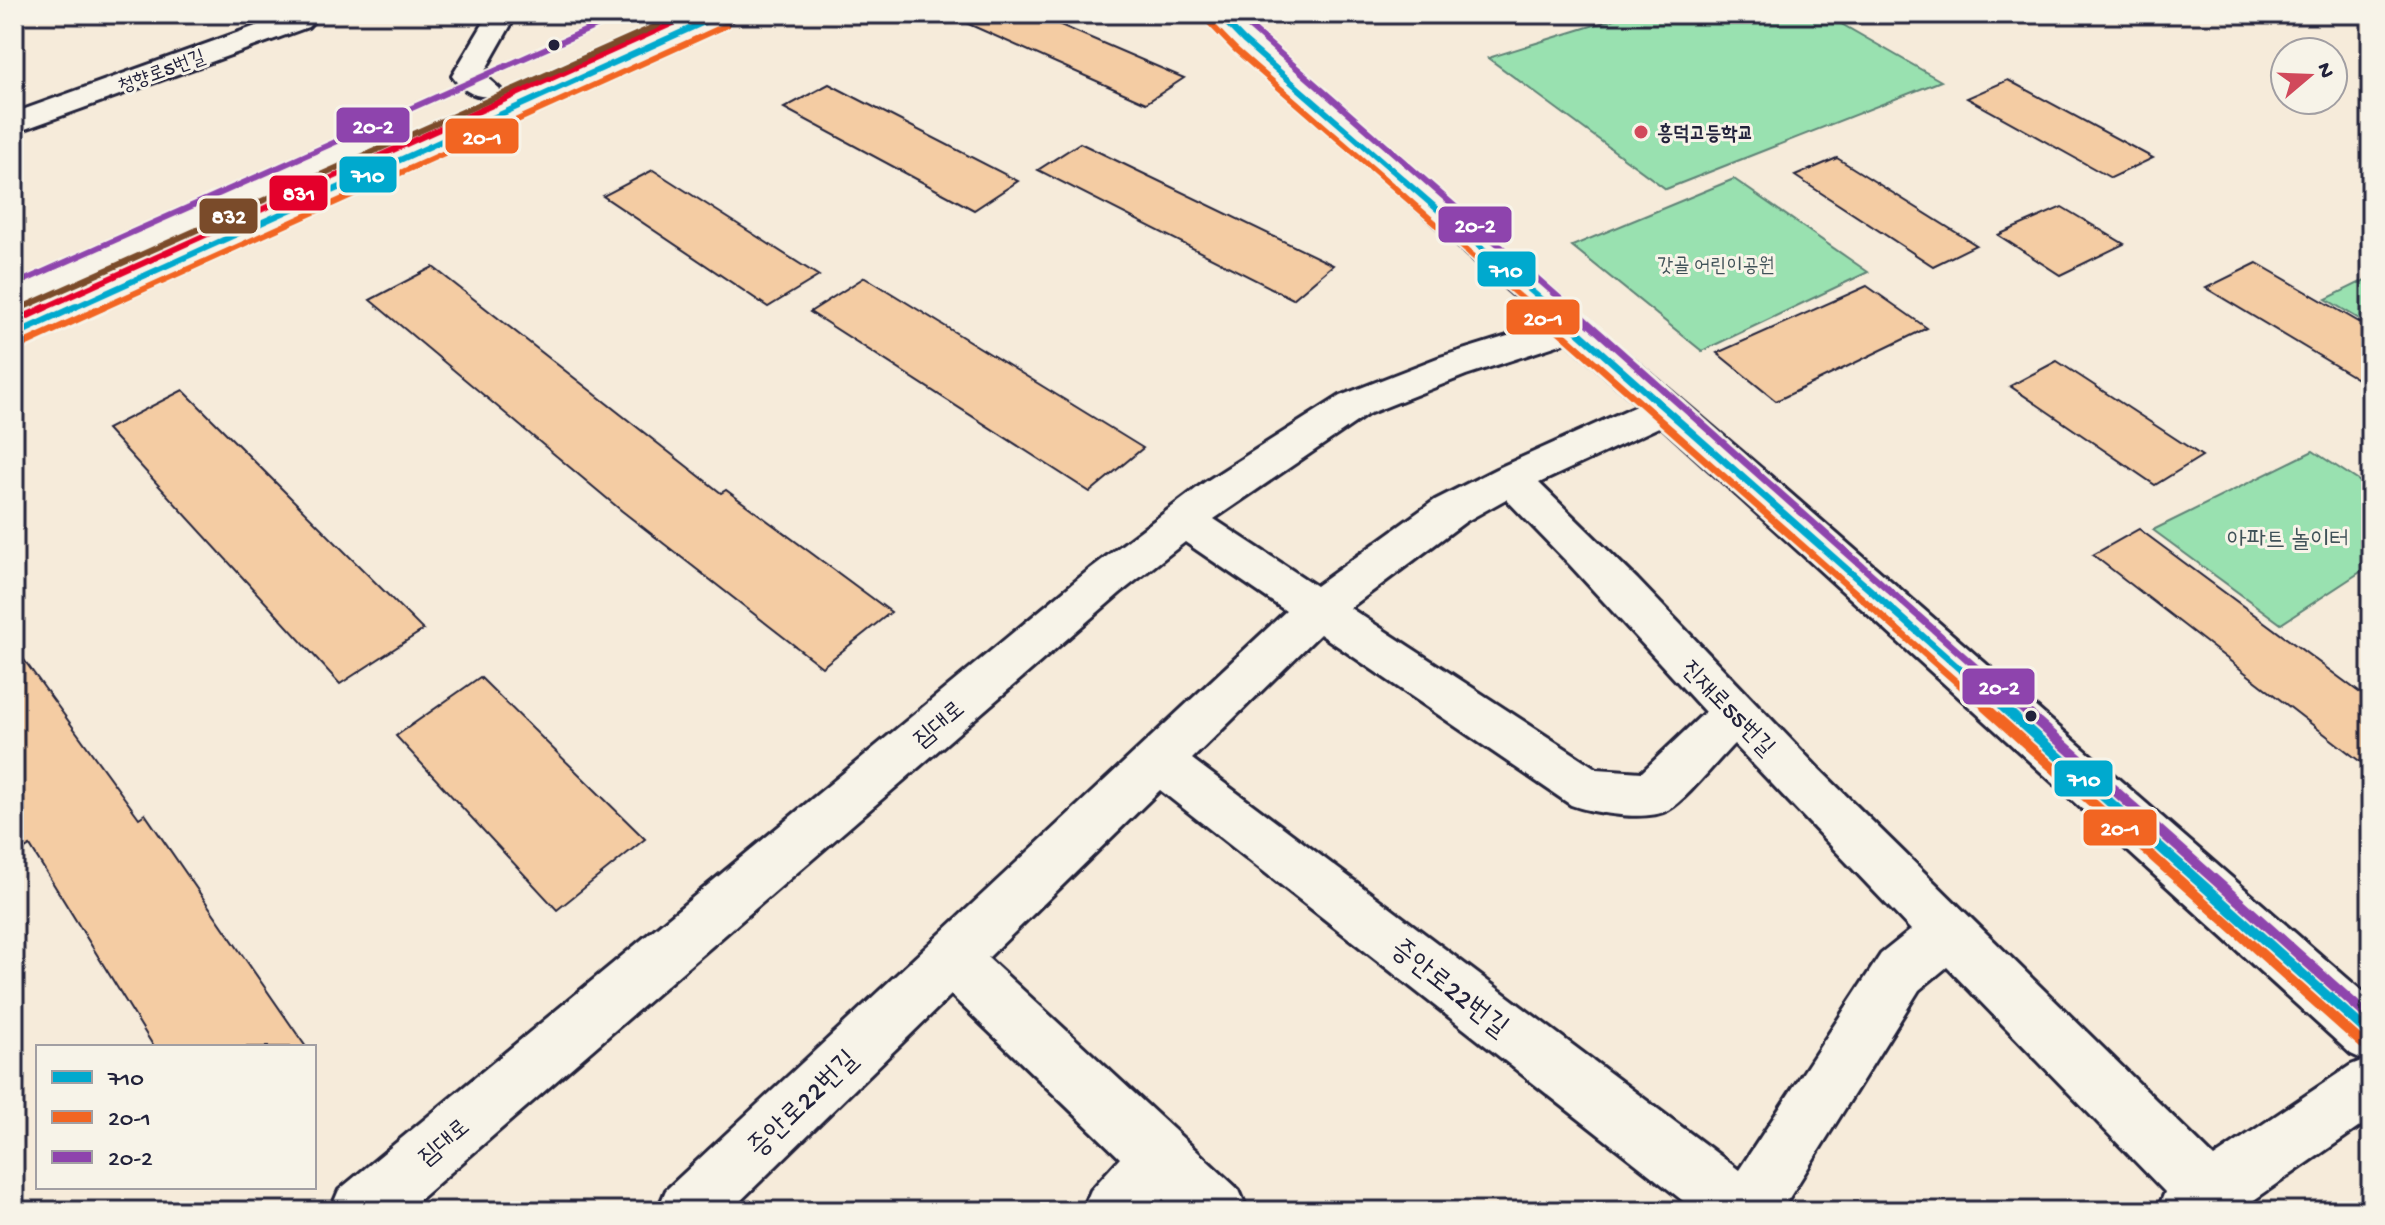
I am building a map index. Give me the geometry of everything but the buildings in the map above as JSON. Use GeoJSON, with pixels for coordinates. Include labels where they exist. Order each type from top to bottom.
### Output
{"type":"FeatureCollection","features":[{"type":"Feature","properties":{"kind":"street","name":"청향로5번길"},"geometry":{"type":"LineString","coordinates":[[14,124],[298,21],[306,14]]}},
{"type":"Feature","properties":{"kind":"street"},"geometry":{"type":"LineString","coordinates":[[485,89],[467,76],[503,14]]}},
{"type":"Feature","properties":{"kind":"street"},"geometry":{"type":"LineString","coordinates":[[14,298],[653,14]]}},
{"type":"Feature","properties":{"kind":"street"},"geometry":{"type":"LineString","coordinates":[[14,335],[722,14]]}},
{"type":"Feature","properties":{"kind":"street"},"geometry":{"type":"LineString","coordinates":[[1218,14],[2371,1035]]}},
{"type":"Feature","properties":{"kind":"street","name":"짐대로"},"geometry":{"type":"LineString","coordinates":[[360,1211],[1105,581],[1219,493],[1354,405],[1453,366],[1573,328]]}},
{"type":"Feature","properties":{"kind":"street","name":"증안로22번길"},"geometry":{"type":"LineString","coordinates":[[687,1211],[1318,608],[1450,511],[1510,479],[1666,408]]}},
{"type":"Feature","properties":{"kind":"street","name":"진재로55번길"},"geometry":{"type":"LineString","coordinates":[[1510,479],[1554,520],[1734,713],[2207,1206]]}},
{"type":"Feature","properties":{"kind":"street"},"geometry":{"type":"LineString","coordinates":[[1184,520],[1588,790],[1652,794],[1734,713]]}},
{"type":"Feature","properties":{"kind":"street","name":"증안로22번길"},"geometry":{"type":"LineString","coordinates":[[1158,761],[1745,1211]]}},
{"type":"Feature","properties":{"kind":"street"},"geometry":{"type":"LineString","coordinates":[[1745,1211],[1900,972],[1948,934]]}},
{"type":"Feature","properties":{"kind":"street"},"geometry":{"type":"LineString","coordinates":[[951,959],[1218,1211]]}},
{"type":"Feature","properties":{"kind":"street"},"geometry":{"type":"LineString","coordinates":[[2207,1206],[2371,1085]]}},
{"type":"Feature","properties":{"kind":"street"},"geometry":{"type":"LineString","coordinates":[[1112,1211],[1161,1157]]}},
{"type":"Feature","properties":{"kind":"green space"},"geometry":{"type":"Polygon","coordinates":[[[1630,14],[1824,14],[1941,81],[1666,189],[1488,58],[1630,14]]]}},
{"type":"Feature","properties":{"kind":"green space","name":"갓골 어린이공원"},"geometry":{"type":"Polygon","coordinates":[[[1734,179],[1868,272],[1702,351],[1572,246],[1734,179]]]}},
{"type":"Feature","properties":{"kind":"green space"},"geometry":{"type":"Polygon","coordinates":[[[2371,277],[2371,326],[2326,299],[2371,277]]]}},
{"type":"Feature","properties":{"kind":"green space","name":"아파트 놀이터"},"geometry":{"type":"Polygon","coordinates":[[[2313,451],[2371,489],[2371,565],[2281,624],[2153,530],[2313,451]]]}},
{"type":"Feature","properties":{"kind":"transit line","name":"20-2"},"geometry":{"type":"LineString","coordinates":[[14,285],[623,14]]}},
{"type":"Feature","properties":{"kind":"transit line","name":"831"},"geometry":{"type":"LineString","coordinates":[[14,322],[693,14]]}},
{"type":"Feature","properties":{"kind":"transit line","name":"710"},"geometry":{"type":"LineString","coordinates":[[14,335],[722,14]]}},
{"type":"Feature","properties":{"kind":"transit line","name":"710"},"geometry":{"type":"LineString","coordinates":[[1218,14],[1244,41],[1769,498],[2371,1035]]}},
{"type":"Feature","properties":{"kind":"transit line","name":"20-2"},"geometry":{"type":"LineString","coordinates":[[1235,14],[1777,489],[2371,1019]]}},
{"type":"Feature","properties":{"kind":"transit line","name":"20-1"},"geometry":{"type":"LineString","coordinates":[[1209,22],[1236,50],[1761,507],[2363,1044]]}},
{"type":"Feature","properties":{"kind":"transit line","name":"832"},"geometry":{"type":"LineString","coordinates":[[19,309],[658,25]]}},
{"type":"Feature","properties":{"kind":"transit line","name":"20-1"},"geometry":{"type":"LineString","coordinates":[[19,346],[727,25]]}},
{"type":"Feature","properties":{"kind":"place","name":"흥덕고등학교"},"geometry":{"type":"Point","coordinates":[1641,132]}}]}
